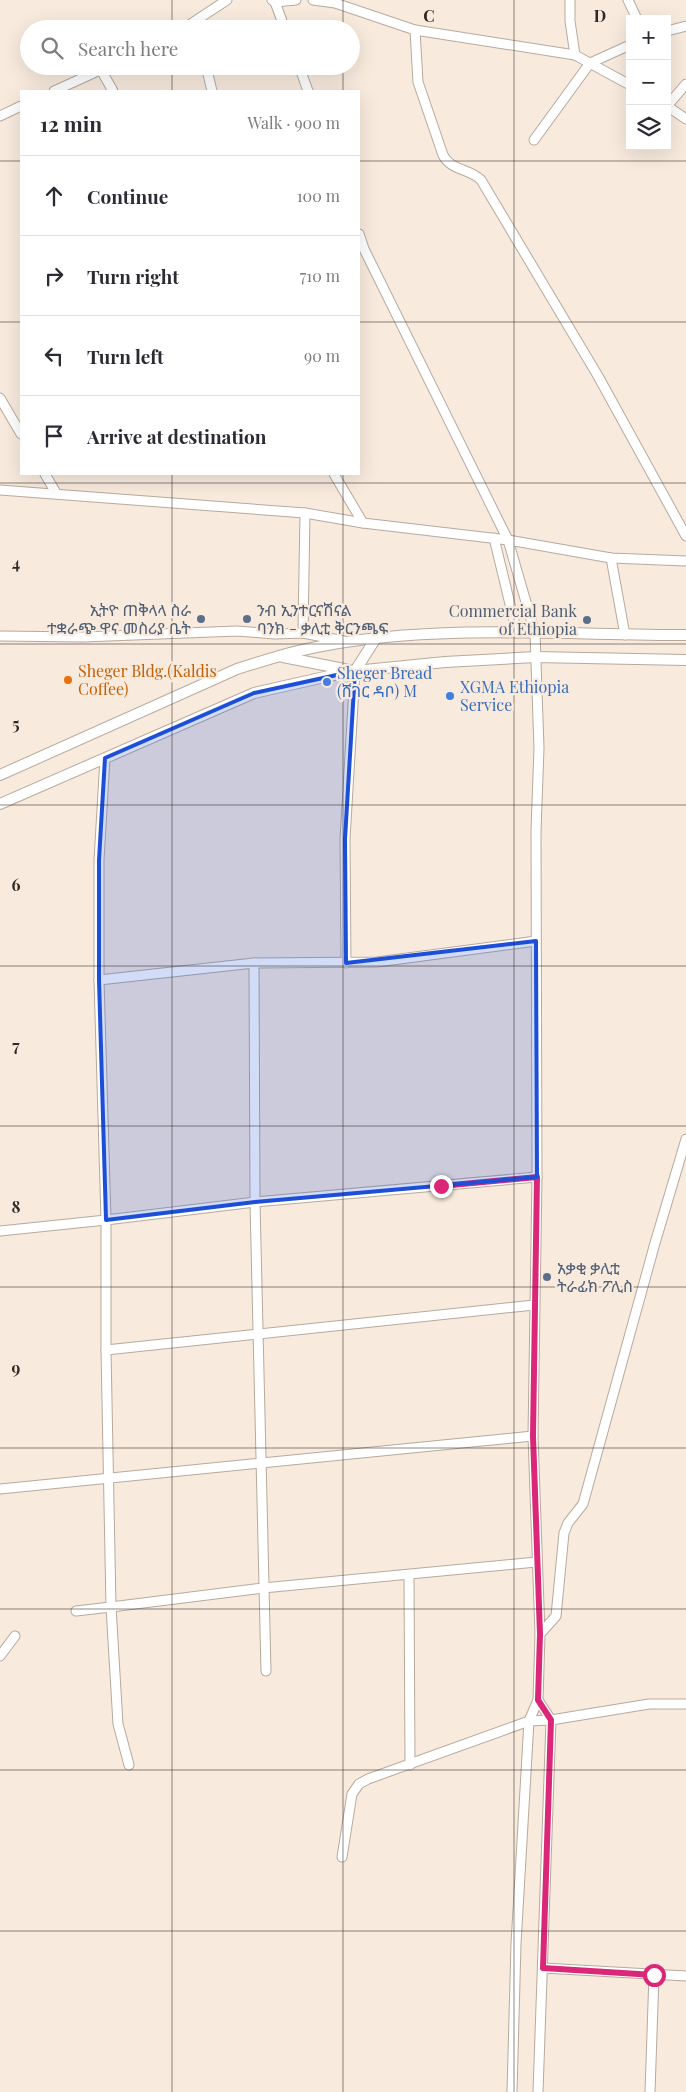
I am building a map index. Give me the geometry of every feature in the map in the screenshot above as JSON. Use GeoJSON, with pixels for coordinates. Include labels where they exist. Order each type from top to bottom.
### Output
{"type":"FeatureCollection","features":[{"type":"Feature","properties":{"kind":"main road"},"geometry":{"type":"LineString","coordinates":[[0,775],[237,669],[277,656],[320,646],[376,638],[447,633],[686,635]]}},
{"type":"Feature","properties":{"kind":"main road"},"geometry":{"type":"LineString","coordinates":[[355,671],[376,638]]}},
{"type":"Feature","properties":{"kind":"main road"},"geometry":{"type":"LineString","coordinates":[[277,656],[355,671]]}},
{"type":"Feature","properties":{"kind":"main road"},"geometry":{"type":"LineString","coordinates":[[0,804],[254,693],[355,671],[445,662],[535,657],[686,660]]}},
{"type":"Feature","properties":{"kind":"street"},"geometry":{"type":"LineString","coordinates":[[203,20],[226,0]]}},
{"type":"Feature","properties":{"kind":"street"},"geometry":{"type":"LineString","coordinates":[[281,20],[273,1],[296,0]]}},
{"type":"Feature","properties":{"kind":"street"},"geometry":{"type":"LineString","coordinates":[[313,0],[335,3],[415,30],[575,54],[626,83]]}},
{"type":"Feature","properties":{"kind":"street"},"geometry":{"type":"LineString","coordinates":[[570,0],[570,20],[575,54]]}},
{"type":"Feature","properties":{"kind":"street"},"geometry":{"type":"LineString","coordinates":[[628,0],[635,15]]}},
{"type":"Feature","properties":{"kind":"street"},"geometry":{"type":"LineString","coordinates":[[671,30],[686,26]]}},
{"type":"Feature","properties":{"kind":"street"},"geometry":{"type":"LineString","coordinates":[[415,30],[418,82],[442,155],[452,167],[470,171],[481,180],[598,376],[686,536]]}},
{"type":"Feature","properties":{"kind":"street"},"geometry":{"type":"LineString","coordinates":[[534,140],[590,63],[626,47]]}},
{"type":"Feature","properties":{"kind":"street"},"geometry":{"type":"LineString","coordinates":[[56,90],[89,75]]}},
{"type":"Feature","properties":{"kind":"street"},"geometry":{"type":"LineString","coordinates":[[107,75],[112,90]]}},
{"type":"Feature","properties":{"kind":"street"},"geometry":{"type":"LineString","coordinates":[[208,75],[212,90]]}},
{"type":"Feature","properties":{"kind":"street"},"geometry":{"type":"LineString","coordinates":[[302,75],[308,90]]}},
{"type":"Feature","properties":{"kind":"street"},"geometry":{"type":"LineString","coordinates":[[686,84],[667,106],[686,119]]}},
{"type":"Feature","properties":{"kind":"street"},"geometry":{"type":"LineString","coordinates":[[0,116],[20,106]]}},
{"type":"Feature","properties":{"kind":"street"},"geometry":{"type":"LineString","coordinates":[[360,237],[364,249],[508,540],[535,633],[539,748],[536,831],[537,1177],[533,1436],[540,1634],[538,1700],[529,1721],[516,1944],[512,2092]]}},
{"type":"Feature","properties":{"kind":"street"},"geometry":{"type":"LineString","coordinates":[[0,398],[20,432]]}},
{"type":"Feature","properties":{"kind":"street"},"geometry":{"type":"LineString","coordinates":[[45,475],[56,493]]}},
{"type":"Feature","properties":{"kind":"street"},"geometry":{"type":"LineString","coordinates":[[335,475],[363,523]]}},
{"type":"Feature","properties":{"kind":"street"},"geometry":{"type":"LineString","coordinates":[[0,490],[305,513],[363,523],[508,540],[612,558],[686,561]]}},
{"type":"Feature","properties":{"kind":"street"},"geometry":{"type":"LineString","coordinates":[[303,633],[303,539],[305,513]]}},
{"type":"Feature","properties":{"kind":"street"},"geometry":{"type":"LineString","coordinates":[[494,538],[517,633]]}},
{"type":"Feature","properties":{"kind":"street"},"geometry":{"type":"LineString","coordinates":[[612,558],[625,635]]}},
{"type":"Feature","properties":{"kind":"street"},"geometry":{"type":"LineString","coordinates":[[0,636],[83,637],[237,631],[275,634],[303,633],[350,642]]}},
{"type":"Feature","properties":{"kind":"street"},"geometry":{"type":"LineString","coordinates":[[346,963],[345,839],[355,671]]}},
{"type":"Feature","properties":{"kind":"street"},"geometry":{"type":"LineString","coordinates":[[105,758],[99,860],[99,980],[106,1220],[106,1350],[111,1607],[118,1724],[129,1765]]}},
{"type":"Feature","properties":{"kind":"street"},"geometry":{"type":"LineString","coordinates":[[99,980],[254,963],[377,962],[536,941]]}},
{"type":"Feature","properties":{"kind":"street"},"geometry":{"type":"LineString","coordinates":[[254,963],[255,1202],[266,1671]]}},
{"type":"Feature","properties":{"kind":"street"},"geometry":{"type":"LineString","coordinates":[[540,1634],[556,1616],[564,1533],[568,1523],[583,1504],[655,1243],[686,1139]]}},
{"type":"Feature","properties":{"kind":"street"},"geometry":{"type":"LineString","coordinates":[[0,1230],[106,1220],[255,1202],[537,1177]]}},
{"type":"Feature","properties":{"kind":"street"},"geometry":{"type":"LineString","coordinates":[[106,1350],[534,1305]]}},
{"type":"Feature","properties":{"kind":"street"},"geometry":{"type":"LineString","coordinates":[[0,1489],[533,1436]]}},
{"type":"Feature","properties":{"kind":"street"},"geometry":{"type":"LineString","coordinates":[[76,1611],[263,1588],[536,1562]]}},
{"type":"Feature","properties":{"kind":"street"},"geometry":{"type":"LineString","coordinates":[[409,1575],[410,1765]]}},
{"type":"Feature","properties":{"kind":"street"},"geometry":{"type":"LineString","coordinates":[[0,1656],[15,1636]]}},
{"type":"Feature","properties":{"kind":"street"},"geometry":{"type":"LineString","coordinates":[[538,1700],[551,1720],[538,2092]]}},
{"type":"Feature","properties":{"kind":"street"},"geometry":{"type":"LineString","coordinates":[[342,1857],[352,1794],[355,1788],[368,1779],[529,1721],[551,1720],[649,1704],[686,1704]]}},
{"type":"Feature","properties":{"kind":"street"},"geometry":{"type":"LineString","coordinates":[[543,1968],[686,1976]]}},
{"type":"Feature","properties":{"kind":"street"},"geometry":{"type":"LineString","coordinates":[[650,2092],[654,1975]]}},
{"type":"Feature","properties":{"kind":"highlighted area"},"geometry":{"type":"Polygon","coordinates":[[[355,671],[345,839],[346,963],[536,941],[537,1177],[255,1202],[106,1220],[99,980],[99,860],[105,758],[254,693],[355,671]]]}},
{"type":"Feature","properties":{"kind":"place","name":"ኢትዮ ጠቅላላ ስራ ተቋራጭ ዋና መስሪያ ቤት"},"geometry":{"type":"Point","coordinates":[201,619]}},
{"type":"Feature","properties":{"kind":"place","name":"ንብ ኢንተርናሽናል ባንክ - ቃሊቲ ቅርንጫፍ"},"geometry":{"type":"Point","coordinates":[247,619]}},
{"type":"Feature","properties":{"kind":"place","name":"Commercial Bank of Ethiopia"},"geometry":{"type":"Point","coordinates":[587,620]}},
{"type":"Feature","properties":{"kind":"place","name":"Sheger Bldg.(Kaldis Coffee)"},"geometry":{"type":"Point","coordinates":[68,680]}},
{"type":"Feature","properties":{"kind":"place","name":"Sheger Bread (ሸገር ዳቦ) M"},"geometry":{"type":"Point","coordinates":[327,682]}},
{"type":"Feature","properties":{"kind":"place","name":"XGMA Ethiopia Service"},"geometry":{"type":"Point","coordinates":[450,696]}},
{"type":"Feature","properties":{"kind":"place","name":"አቃቂ ቃሊቲ ትራፊክ ፖሊስ"},"geometry":{"type":"Point","coordinates":[547,1277]}},
{"type":"Feature","properties":{"kind":"route"},"geometry":{"type":"LineString","coordinates":[[441,1186],[537,1177],[533,1436],[540,1634],[538,1700],[551,1720],[543,1968],[654,1975]]}}]}
